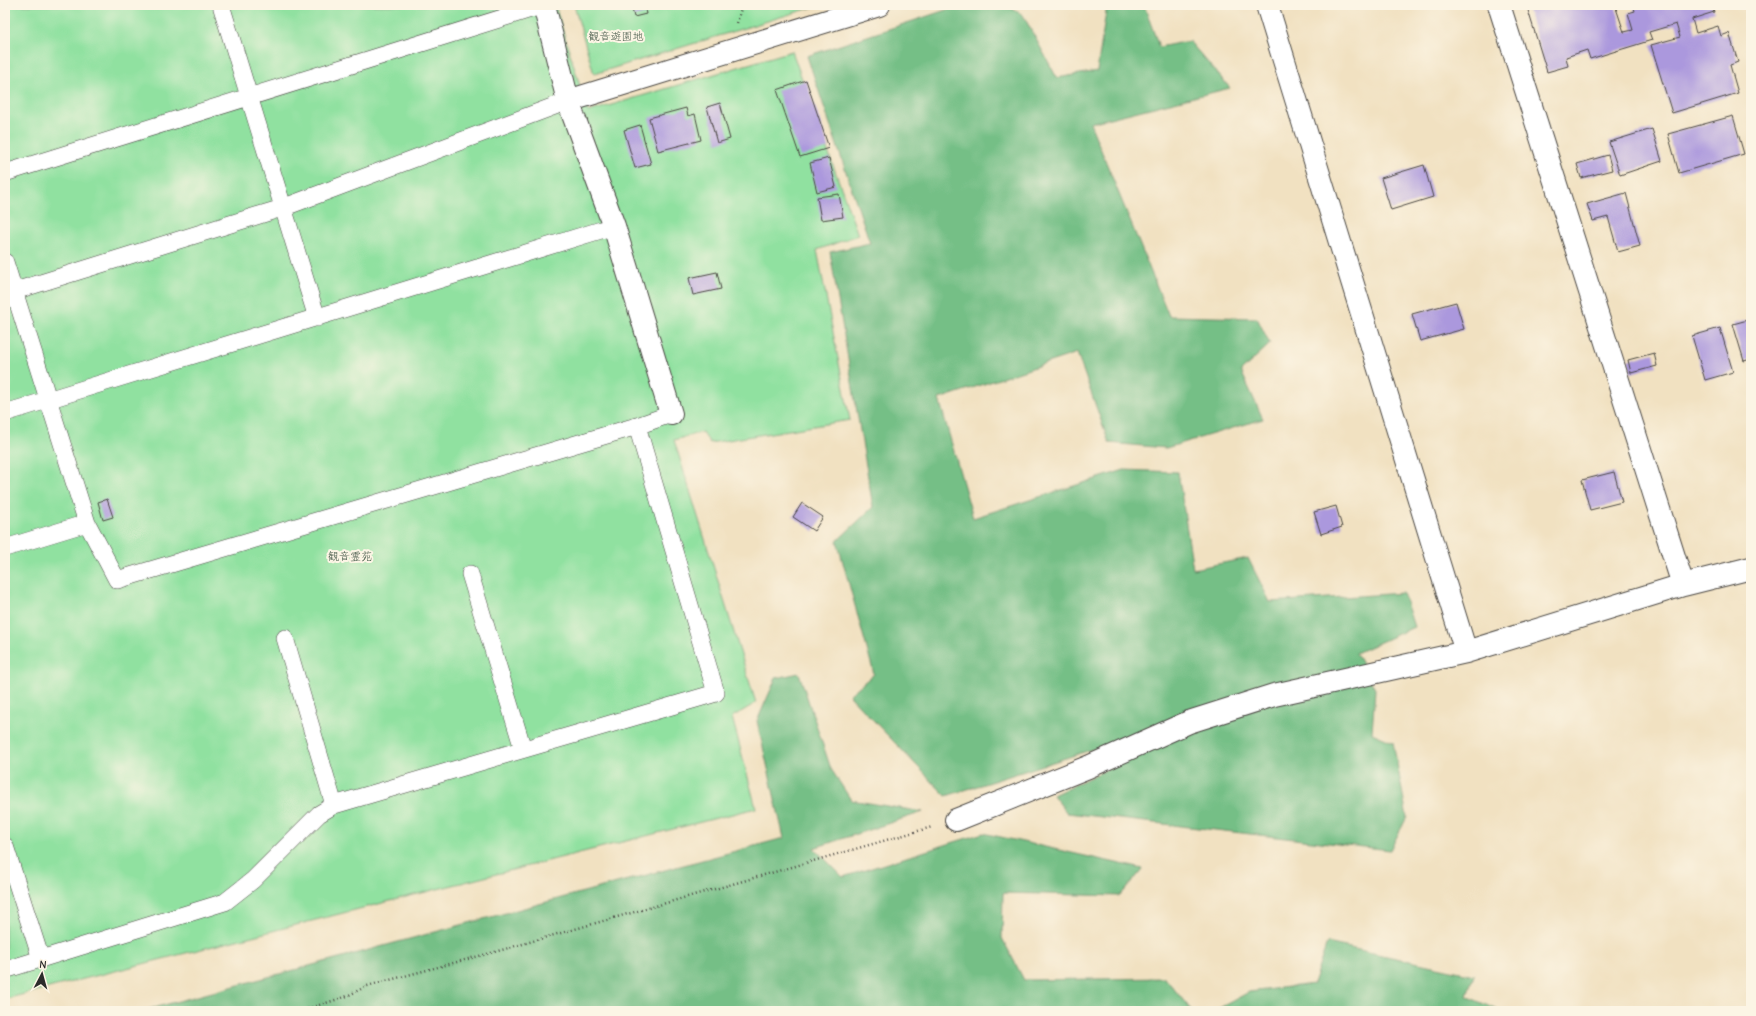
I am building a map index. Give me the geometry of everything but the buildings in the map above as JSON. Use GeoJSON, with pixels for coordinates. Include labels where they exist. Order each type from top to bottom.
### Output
{"type":"FeatureCollection","features":[{"type":"Feature","properties":{"kind":"street"},"geometry":{"type":"LineString","coordinates":[[544,5],[568,101],[614,226],[671,414]]}},
{"type":"Feature","properties":{"kind":"street"},"geometry":{"type":"LineString","coordinates":[[568,101],[879,5]]}},
{"type":"Feature","properties":{"kind":"street"},"geometry":{"type":"LineString","coordinates":[[1267,5],[1466,652]]}},
{"type":"Feature","properties":{"kind":"street"},"geometry":{"type":"LineString","coordinates":[[1499,5],[1683,585]]}},
{"type":"Feature","properties":{"kind":"street"},"geometry":{"type":"LineString","coordinates":[[956,820],[1088,768],[1189,722],[1274,695],[1466,652],[1683,585],[1751,568]]}},
{"type":"Feature","properties":{"kind":"lane"},"geometry":{"type":"LineString","coordinates":[[221,5],[282,208],[317,318]]}},
{"type":"Feature","properties":{"kind":"lane"},"geometry":{"type":"LineString","coordinates":[[5,173],[544,5]]}},
{"type":"Feature","properties":{"kind":"lane"},"geometry":{"type":"LineString","coordinates":[[9,293],[282,208],[568,101]]}},
{"type":"Feature","properties":{"kind":"lane"},"geometry":{"type":"LineString","coordinates":[[5,413],[614,226]]}},
{"type":"Feature","properties":{"kind":"lane"},"geometry":{"type":"LineString","coordinates":[[5,262],[9,293],[48,400],[87,523],[117,580],[638,426],[671,414]]}},
{"type":"Feature","properties":{"kind":"lane"},"geometry":{"type":"LineString","coordinates":[[5,970],[225,902],[254,880],[319,814],[334,805],[716,693],[638,426]]}},
{"type":"Feature","properties":{"kind":"lane"},"geometry":{"type":"LineString","coordinates":[[5,548],[87,523]]}},
{"type":"Feature","properties":{"kind":"lane"},"geometry":{"type":"LineString","coordinates":[[470,574],[522,749]]}},
{"type":"Feature","properties":{"kind":"lane"},"geometry":{"type":"LineString","coordinates":[[285,638],[334,805]]}},
{"type":"Feature","properties":{"kind":"lane"},"geometry":{"type":"LineString","coordinates":[[5,846],[41,959]]}},
{"type":"Feature","properties":{"kind":"path"},"geometry":{"type":"LineString","coordinates":[[300,1011],[345,997],[367,986],[498,951],[956,820]]}},
{"type":"Feature","properties":{"kind":"green space","name":"観音霊苑"},"geometry":{"type":"Polygon","coordinates":[[[5,5],[555,5],[588,112],[792,51],[858,235],[817,250],[850,420],[710,443],[702,432],[674,440],[756,703],[732,717],[756,808],[5,999],[5,5]]]}},
{"type":"Feature","properties":{"kind":"green space","name":"観音遊園地"},"geometry":{"type":"Polygon","coordinates":[[[574,5],[820,5],[594,74],[574,5]]]}},
{"type":"Feature","properties":{"kind":"green space"},"geometry":{"type":"Polygon","coordinates":[[[961,5],[1006,5],[1023,15],[1057,78],[1097,71],[1107,5],[1144,5],[1159,47],[1189,41],[1230,88],[1090,123],[1169,316],[1257,318],[1270,344],[1241,371],[1263,419],[1166,448],[1109,443],[1077,353],[939,399],[973,518],[1124,470],[1178,472],[1193,569],[1248,558],[1270,602],[1403,593],[1414,627],[1356,653],[1375,689],[1372,733],[1393,742],[1407,817],[1390,850],[1067,813],[1053,795],[1185,732],[1116,742],[946,796],[849,695],[874,674],[837,541],[873,507],[830,252],[870,243],[807,56],[961,5]]]}},
{"type":"Feature","properties":{"kind":"green space"},"geometry":{"type":"Polygon","coordinates":[[[799,673],[831,769],[851,800],[923,812],[814,848],[843,877],[983,833],[1143,869],[1120,896],[1003,893],[1002,938],[1024,980],[1165,978],[1192,1011],[142,1011],[784,838],[757,721],[776,678],[799,673]]]}},
{"type":"Feature","properties":{"kind":"green space"},"geometry":{"type":"Polygon","coordinates":[[[1327,943],[1474,975],[1467,996],[1499,1011],[1214,1011],[1249,992],[1313,984],[1327,943]]]}}]}
